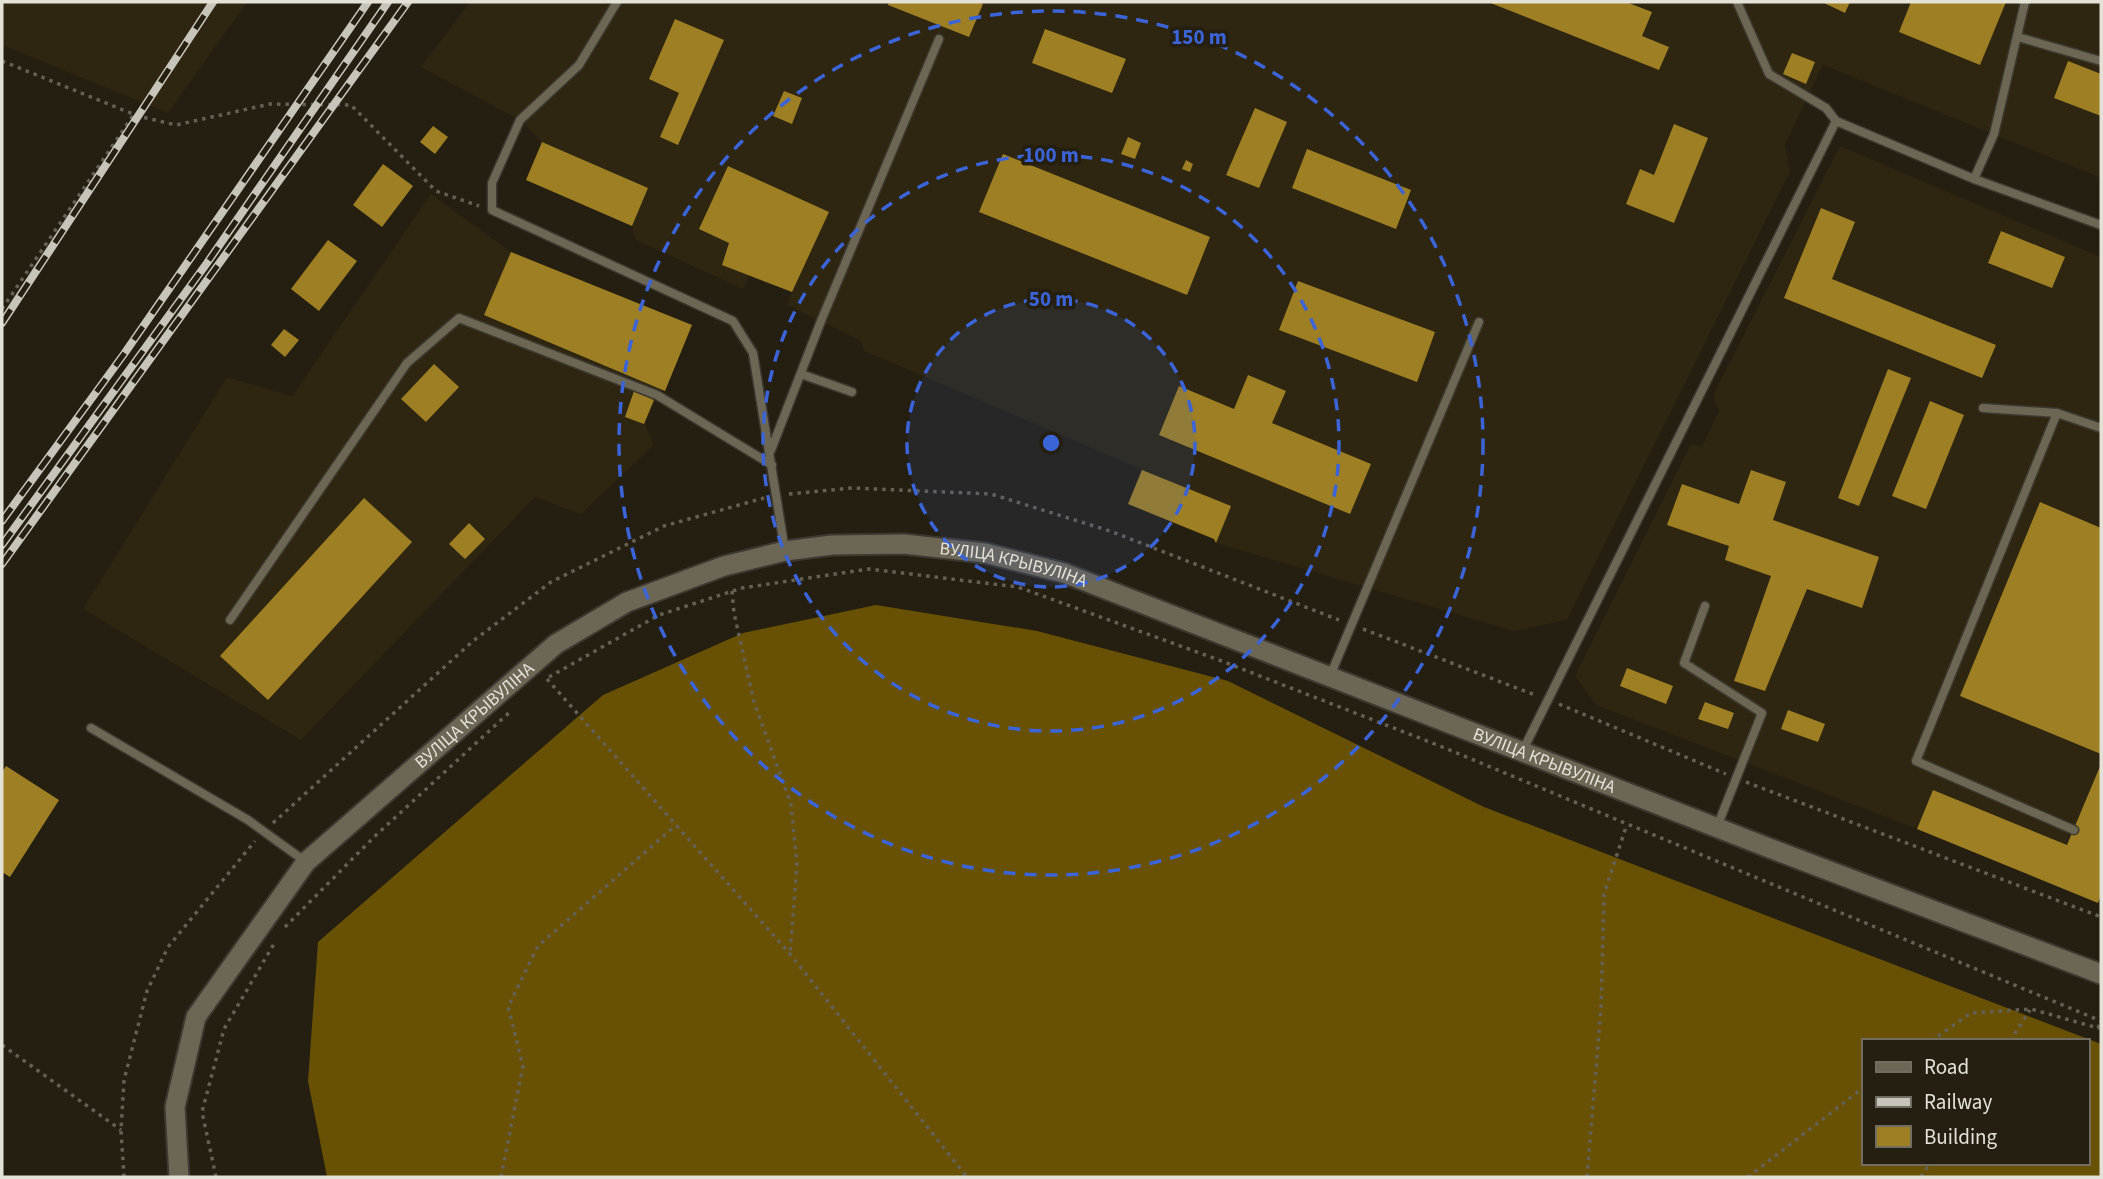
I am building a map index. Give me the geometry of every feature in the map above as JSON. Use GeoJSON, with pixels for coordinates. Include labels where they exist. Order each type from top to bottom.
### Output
{"type":"FeatureCollection","features":[{"type":"Feature","properties":{"kind":"main road","name":"ВУЛІЦА КРЫВУЛІНА"},"geometry":{"type":"LineString","coordinates":[[179,1177],[175,1107],[196,1017],[306,862],[556,644],[627,601],[724,566],[785,551],[832,545],[904,544],[985,554],[1064,573],[2101,974]]}},
{"type":"Feature","properties":{"kind":"lane"},"geometry":{"type":"LineString","coordinates":[[617,2],[579,65],[520,120],[492,183],[492,210],[733,321],[753,353],[785,551]]}},
{"type":"Feature","properties":{"kind":"lane"},"geometry":{"type":"LineString","coordinates":[[1737,2],[1769,74],[1826,108],[1836,121],[1974,179],[2101,225]]}},
{"type":"Feature","properties":{"kind":"lane"},"geometry":{"type":"LineString","coordinates":[[1974,179],[1994,134],[2025,2]]}},
{"type":"Feature","properties":{"kind":"lane"},"geometry":{"type":"LineString","coordinates":[[2018,37],[2101,61]]}},
{"type":"Feature","properties":{"kind":"lane"},"geometry":{"type":"LineString","coordinates":[[770,453],[939,38]]}},
{"type":"Feature","properties":{"kind":"lane"},"geometry":{"type":"LineString","coordinates":[[1523,750],[1836,121]]}},
{"type":"Feature","properties":{"kind":"lane"},"geometry":{"type":"LineString","coordinates":[[230,620],[407,363],[459,318],[657,395],[772,465]]}},
{"type":"Feature","properties":{"kind":"lane"},"geometry":{"type":"LineString","coordinates":[[1330,676],[1479,322]]}},
{"type":"Feature","properties":{"kind":"lane"},"geometry":{"type":"LineString","coordinates":[[801,374],[852,391]]}},
{"type":"Feature","properties":{"kind":"lane"},"geometry":{"type":"LineString","coordinates":[[1983,408],[2057,413],[2101,428]]}},
{"type":"Feature","properties":{"kind":"lane"},"geometry":{"type":"LineString","coordinates":[[2057,413],[1916,761],[2074,830]]}},
{"type":"Feature","properties":{"kind":"lane"},"geometry":{"type":"LineString","coordinates":[[1705,606],[1684,663],[1762,713],[1717,827]]}},
{"type":"Feature","properties":{"kind":"lane"},"geometry":{"type":"LineString","coordinates":[[91,728],[262,832],[306,862]]}},
{"type":"Feature","properties":{"kind":"path"},"geometry":{"type":"LineString","coordinates":[[2,61],[134,114],[176,125],[270,104],[351,105],[436,191],[492,210]]}},
{"type":"Feature","properties":{"kind":"path"},"geometry":{"type":"LineString","coordinates":[[2,309],[134,114]]}},
{"type":"Feature","properties":{"kind":"path"},"geometry":{"type":"LineString","coordinates":[[124,1177],[121,1130],[124,1080],[147,991],[168,947],[262,832],[472,641],[551,582],[664,526],[776,495],[852,488],[991,494],[1110,531],[1549,700],[1735,778],[2101,917]]}},
{"type":"Feature","properties":{"kind":"path"},"geometry":{"type":"LineString","coordinates":[[537,688],[547,679],[660,615],[732,591],[869,569],[1018,587],[1219,660],[1427,741],[1626,826],[2101,1021],[2098,1028],[2031,1009],[1971,1013],[1934,1039]]}},
{"type":"Feature","properties":{"kind":"path"},"geometry":{"type":"LineString","coordinates":[[732,591],[734,613],[754,702],[791,804],[797,865],[790,954]]}},
{"type":"Feature","properties":{"kind":"path"},"geometry":{"type":"LineString","coordinates":[[547,679],[790,954],[967,1177]]}},
{"type":"Feature","properties":{"kind":"path"},"geometry":{"type":"LineString","coordinates":[[216,1177],[202,1112],[205,1100],[224,1029],[281,931],[374,837],[516,706]]}},
{"type":"Feature","properties":{"kind":"path"},"geometry":{"type":"LineString","coordinates":[[501,1177],[523,1066],[508,1007],[538,946],[676,825]]}},
{"type":"Feature","properties":{"kind":"path"},"geometry":{"type":"LineString","coordinates":[[1587,1177],[1601,1008],[1604,894],[1626,826]]}},
{"type":"Feature","properties":{"kind":"path"},"geometry":{"type":"LineString","coordinates":[[2011,1039],[2031,1009]]}},
{"type":"Feature","properties":{"kind":"path"},"geometry":{"type":"LineString","coordinates":[[2,1045],[121,1130]]}},
{"type":"Feature","properties":{"kind":"path"},"geometry":{"type":"LineString","coordinates":[[1748,1177],[1862,1089]]}},
{"type":"Feature","properties":{"kind":"shaded area"},"geometry":{"type":"Polygon","coordinates":[[[2,2],[247,2],[168,113],[2,45],[2,2]]]}},
{"type":"Feature","properties":{"kind":"shaded area"},"geometry":{"type":"Polygon","coordinates":[[[470,2],[2101,2],[2101,178],[1823,65],[1785,145],[1790,172],[1567,620],[1514,631],[1216,543],[1213,539],[1128,504],[1141,469],[864,351],[861,341],[787,305],[792,292],[750,275],[743,289],[636,240],[632,226],[526,180],[542,142],[520,120],[421,67],[470,2]]]}},
{"type":"Feature","properties":{"kind":"shaded area"},"geometry":{"type":"Polygon","coordinates":[[[1840,146],[2101,257],[2101,895],[2098,903],[1917,829],[1596,705],[1575,676],[1691,444],[1702,447],[1719,411],[1713,395],[1840,146]]]}},
{"type":"Feature","properties":{"kind":"shaded area"},"geometry":{"type":"Polygon","coordinates":[[[431,194],[511,252],[692,325],[665,391],[659,390],[645,424],[654,445],[581,514],[535,497],[301,740],[83,609],[227,377],[292,396],[431,194]]]}},
{"type":"Feature","properties":{"kind":"shaded area"},"geometry":{"type":"Polygon","coordinates":[[[876,605],[1037,631],[1228,681],[1484,807],[2088,1039],[1862,1039],[1862,1165],[2089,1165],[2089,1039],[2101,1044],[2101,1177],[327,1177],[308,1081],[318,942],[603,695],[743,633],[876,605]]]}},
{"type":"Feature","properties":{"kind":"building"},"geometry":{"type":"Polygon","coordinates":[[[889,2],[983,4],[969,37],[888,5],[889,2]]]}},
{"type":"Feature","properties":{"kind":"building"},"geometry":{"type":"Polygon","coordinates":[[[1488,2],[1626,2],[1652,12],[1642,36],[1669,47],[1659,70],[1488,2]]]}},
{"type":"Feature","properties":{"kind":"building"},"geometry":{"type":"Polygon","coordinates":[[[1822,2],[1850,2],[1845,13],[1822,2]]]}},
{"type":"Feature","properties":{"kind":"building"},"geometry":{"type":"Polygon","coordinates":[[[1911,2],[2006,2],[1980,65],[1899,32],[1911,2]]]}},
{"type":"Feature","properties":{"kind":"building"},"geometry":{"type":"Polygon","coordinates":[[[675,19],[724,40],[678,145],[660,137],[679,93],[649,79],[675,19]]]}},
{"type":"Feature","properties":{"kind":"building"},"geometry":{"type":"Polygon","coordinates":[[[1045,29],[1126,59],[1112,93],[1032,63],[1045,29]]]}},
{"type":"Feature","properties":{"kind":"building"},"geometry":{"type":"Polygon","coordinates":[[[1792,53],[1815,62],[1806,84],[1783,74],[1792,53]]]}},
{"type":"Feature","properties":{"kind":"building"},"geometry":{"type":"Polygon","coordinates":[[[2068,61],[2101,74],[2101,116],[2054,98],[2068,61]]]}},
{"type":"Feature","properties":{"kind":"building"},"geometry":{"type":"Polygon","coordinates":[[[784,91],[802,98],[792,124],[773,116],[784,91]]]}},
{"type":"Feature","properties":{"kind":"building"},"geometry":{"type":"Polygon","coordinates":[[[1255,108],[1287,122],[1259,188],[1226,175],[1255,108]]]}},
{"type":"Feature","properties":{"kind":"building"},"geometry":{"type":"Polygon","coordinates":[[[1674,124],[1708,138],[1674,223],[1626,204],[1640,169],[1654,175],[1674,124]]]}},
{"type":"Feature","properties":{"kind":"building"},"geometry":{"type":"Polygon","coordinates":[[[433,126],[448,137],[435,154],[420,142],[433,126]]]}},
{"type":"Feature","properties":{"kind":"building"},"geometry":{"type":"Polygon","coordinates":[[[1128,137],[1141,143],[1135,159],[1121,154],[1128,137]]]}},
{"type":"Feature","properties":{"kind":"building"},"geometry":{"type":"Polygon","coordinates":[[[542,142],[648,188],[632,226],[526,180],[542,142]]]}},
{"type":"Feature","properties":{"kind":"building"},"geometry":{"type":"Polygon","coordinates":[[[1307,149],[1411,190],[1396,229],[1292,188],[1307,149]]]}},
{"type":"Feature","properties":{"kind":"building"},"geometry":{"type":"Polygon","coordinates":[[[1003,154],[1210,237],[1187,295],[979,212],[1003,154]]]}},
{"type":"Feature","properties":{"kind":"building"},"geometry":{"type":"Polygon","coordinates":[[[1186,160],[1193,164],[1190,172],[1182,169],[1186,160]]]}},
{"type":"Feature","properties":{"kind":"building"},"geometry":{"type":"Polygon","coordinates":[[[383,164],[413,186],[382,227],[353,205],[383,164]]]}},
{"type":"Feature","properties":{"kind":"building"},"geometry":{"type":"Polygon","coordinates":[[[728,166],[829,212],[792,292],[722,265],[729,243],[699,229],[728,166]]]}},
{"type":"Feature","properties":{"kind":"building"},"geometry":{"type":"Polygon","coordinates":[[[1821,208],[1855,222],[1832,279],[1996,345],[1982,378],[1784,298],[1821,208]]]}},
{"type":"Feature","properties":{"kind":"building"},"geometry":{"type":"Polygon","coordinates":[[[2001,231],[2065,257],[2052,288],[1988,263],[2001,231]]]}},
{"type":"Feature","properties":{"kind":"building"},"geometry":{"type":"Polygon","coordinates":[[[328,240],[357,261],[319,311],[291,289],[328,240]]]}},
{"type":"Feature","properties":{"kind":"building"},"geometry":{"type":"Polygon","coordinates":[[[511,252],[692,325],[665,391],[484,315],[511,252]]]}},
{"type":"Feature","properties":{"kind":"building"},"geometry":{"type":"Polygon","coordinates":[[[1298,281],[1435,332],[1417,382],[1279,330],[1298,281]]]}},
{"type":"Feature","properties":{"kind":"building"},"geometry":{"type":"Polygon","coordinates":[[[284,329],[299,340],[285,357],[271,345],[284,329]]]}},
{"type":"Feature","properties":{"kind":"building"},"geometry":{"type":"Polygon","coordinates":[[[434,364],[459,387],[426,422],[401,399],[434,364]]]}},
{"type":"Feature","properties":{"kind":"building"},"geometry":{"type":"Polygon","coordinates":[[[1888,369],[1911,378],[1859,506],[1838,498],[1888,369]]]}},
{"type":"Feature","properties":{"kind":"building"},"geometry":{"type":"Polygon","coordinates":[[[1248,375],[1286,391],[1272,423],[1371,464],[1350,514],[1159,435],[1179,386],[1234,409],[1248,375]]]}},
{"type":"Feature","properties":{"kind":"building"},"geometry":{"type":"Polygon","coordinates":[[[634,391],[654,400],[644,424],[625,417],[634,391]]]}},
{"type":"Feature","properties":{"kind":"building"},"geometry":{"type":"Polygon","coordinates":[[[1930,401],[1964,415],[1926,509],[1892,496],[1930,401]]]}},
{"type":"Feature","properties":{"kind":"building"},"geometry":{"type":"Polygon","coordinates":[[[1142,470],[1231,506],[1216,543],[1214,539],[1128,504],[1142,470]]]}},
{"type":"Feature","properties":{"kind":"building"},"geometry":{"type":"Polygon","coordinates":[[[1751,470],[1786,482],[1773,520],[1879,557],[1862,608],[1807,589],[1765,691],[1734,681],[1771,576],[1725,560],[1729,546],[1667,525],[1682,484],[1739,504],[1751,470]]]}},
{"type":"Feature","properties":{"kind":"building"},"geometry":{"type":"Polygon","coordinates":[[[364,498],[412,542],[268,700],[220,656],[364,498]]]}},
{"type":"Feature","properties":{"kind":"building"},"geometry":{"type":"Polygon","coordinates":[[[2040,502],[2101,528],[2101,754],[1960,696],[2040,502]]]}},
{"type":"Feature","properties":{"kind":"building"},"geometry":{"type":"Polygon","coordinates":[[[469,523],[485,539],[465,559],[449,544],[469,523]]]}},
{"type":"Feature","properties":{"kind":"building"},"geometry":{"type":"Polygon","coordinates":[[[1627,668],[1673,686],[1666,704],[1620,686],[1627,668]]]}},
{"type":"Feature","properties":{"kind":"building"},"geometry":{"type":"Polygon","coordinates":[[[1705,702],[1734,713],[1728,729],[1698,719],[1705,702]]]}},
{"type":"Feature","properties":{"kind":"building"},"geometry":{"type":"Polygon","coordinates":[[[1788,710],[1825,724],[1818,742],[1781,729],[1788,710]]]}},
{"type":"Feature","properties":{"kind":"building"},"geometry":{"type":"Polygon","coordinates":[[[2101,764],[2101,895],[2098,903],[1917,829],[1933,790],[2067,845],[2101,764]]]}},
{"type":"Feature","properties":{"kind":"building"},"geometry":{"type":"Polygon","coordinates":[[[6,766],[59,800],[10,877],[2,872],[2,772],[6,766]]]}},
{"type":"Feature","properties":{"kind":"railway"},"geometry":{"type":"LineString","coordinates":[[2,323],[213,2]]}},
{"type":"Feature","properties":{"kind":"railway"},"geometry":{"type":"LineString","coordinates":[[2,521],[124,354],[368,2]]}},
{"type":"Feature","properties":{"kind":"railway"},"geometry":{"type":"LineString","coordinates":[[2,545],[207,263],[388,2]]}},
{"type":"Feature","properties":{"kind":"railway"},"geometry":{"type":"LineString","coordinates":[[2,564],[408,2]]}}]}
